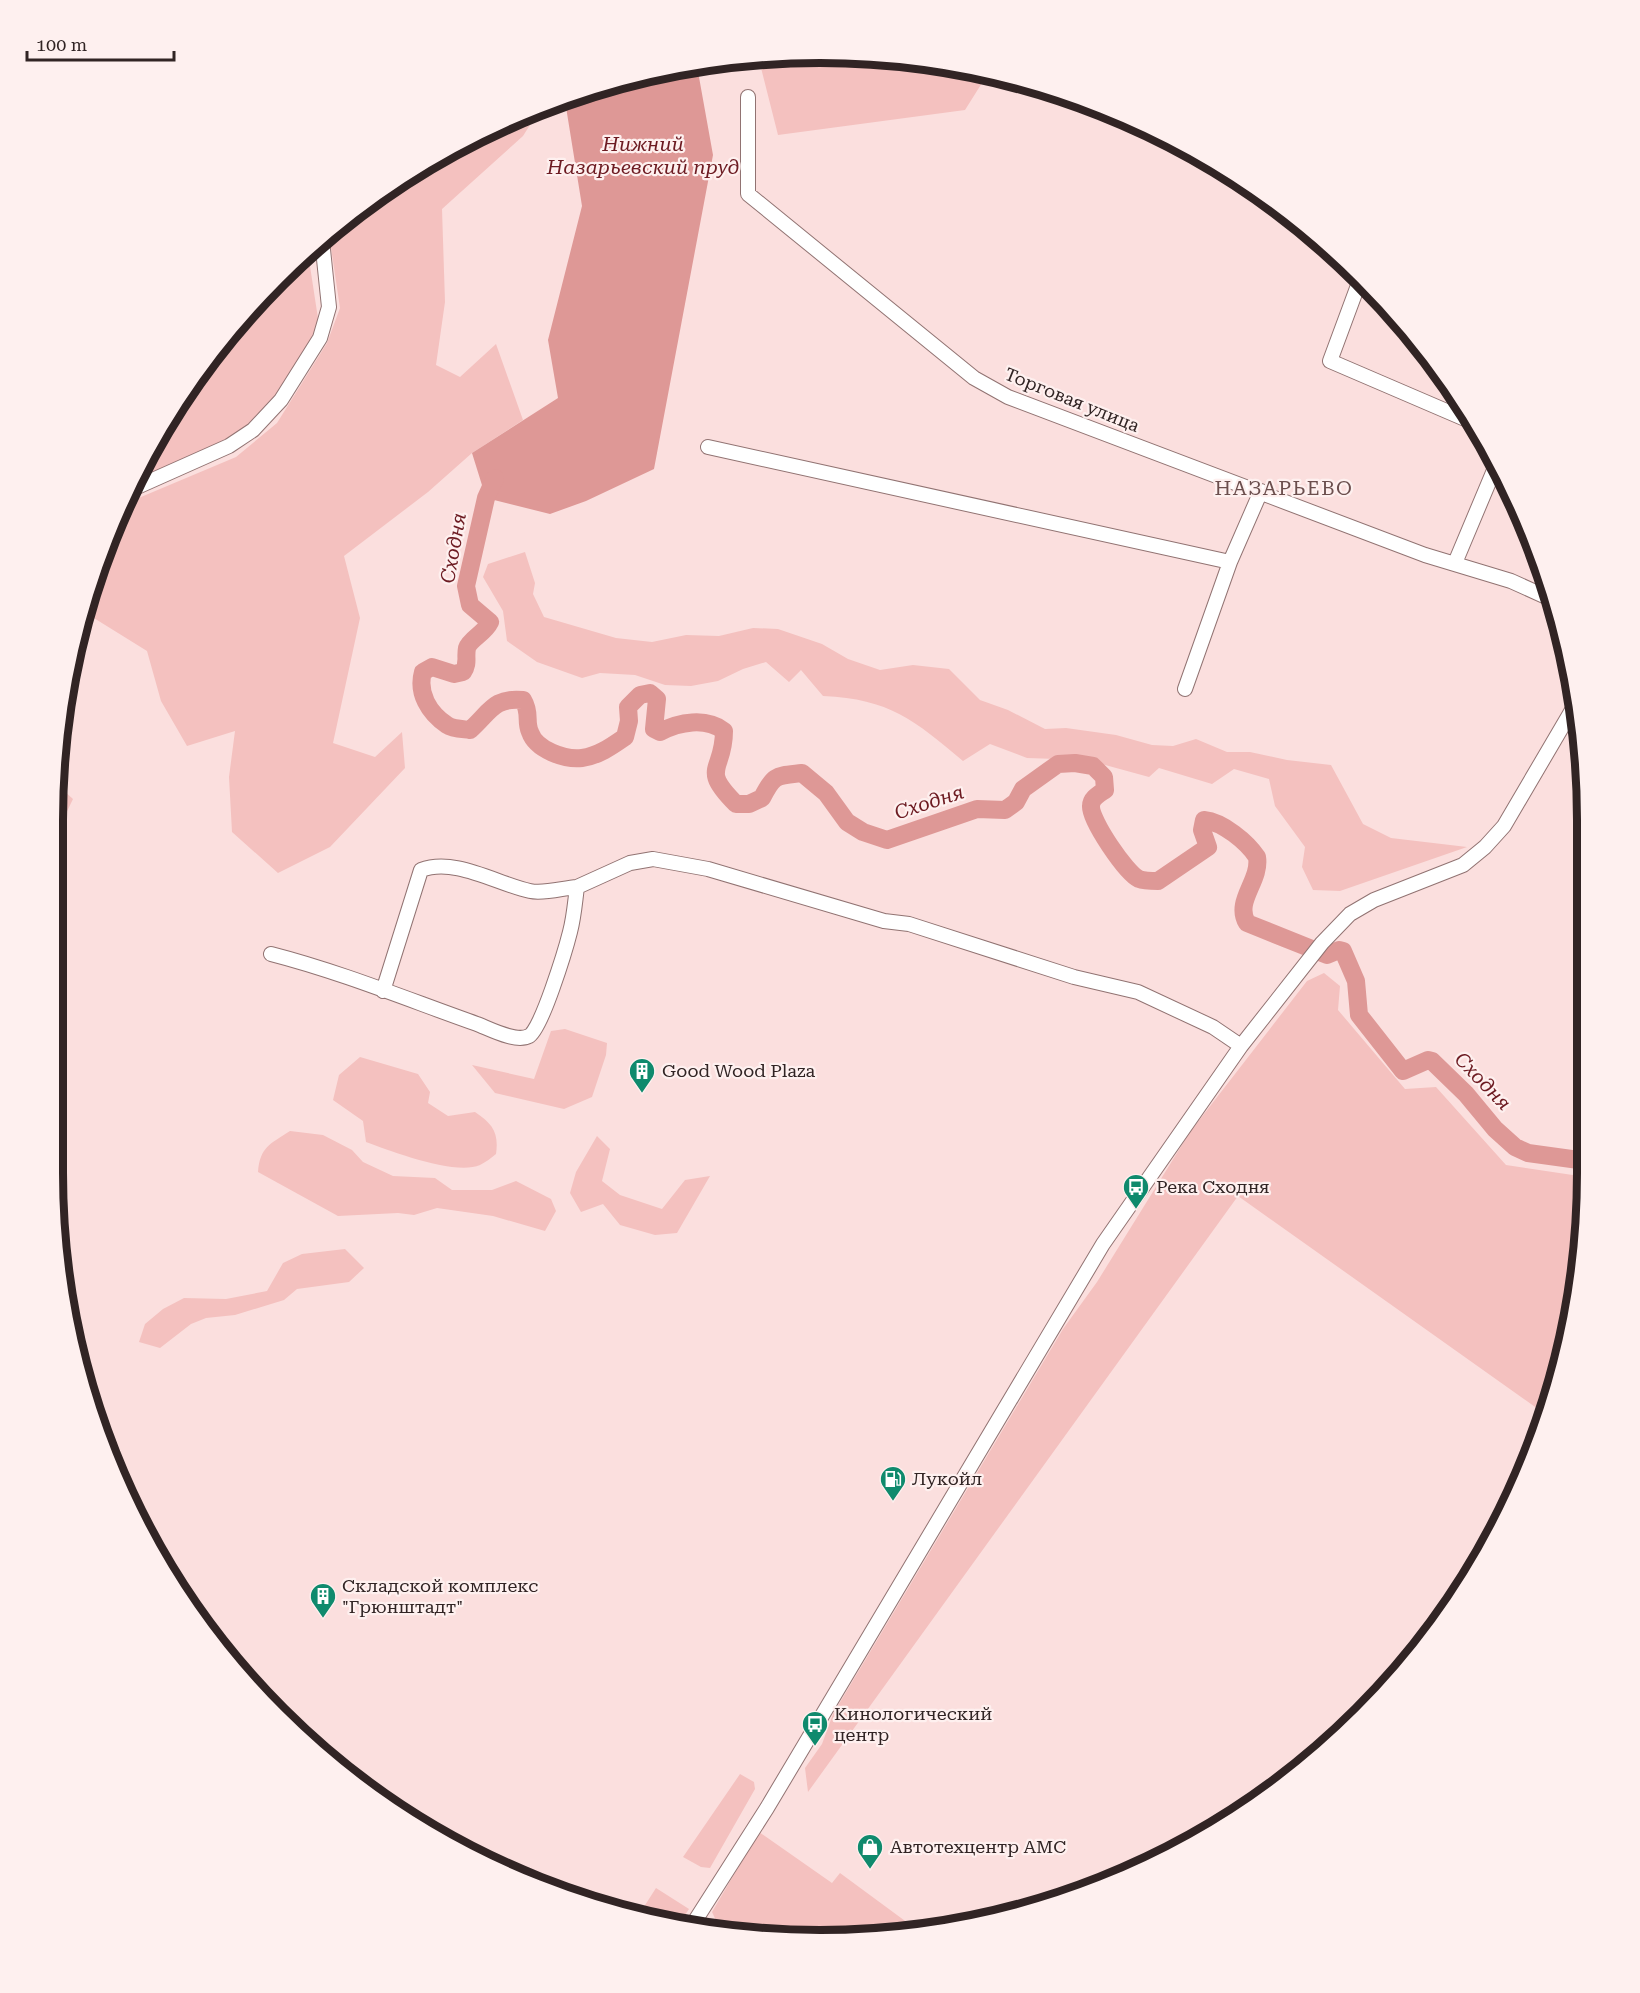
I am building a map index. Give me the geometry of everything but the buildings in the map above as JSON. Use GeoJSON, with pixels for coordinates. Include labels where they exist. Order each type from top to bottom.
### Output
{"type":"FeatureCollection","features":[{"type":"Feature","properties":{"kind":"street","name":"Торговая улица"},"geometry":{"type":"LineString","coordinates":[[748,97],[748,194],[974,378],[1008,397],[1425,555],[1511,581],[1542,595]]}},
{"type":"Feature","properties":{"kind":"street"},"geometry":{"type":"LineString","coordinates":[[141,485],[229,446],[253,430],[281,400],[320,339],[329,307],[323,249]]}},
{"type":"Feature","properties":{"kind":"street"},"geometry":{"type":"LineString","coordinates":[[1357,287],[1330,362],[1460,417]]}},
{"type":"Feature","properties":{"kind":"street"},"geometry":{"type":"LineString","coordinates":[[708,447],[1230,562]]}},
{"type":"Feature","properties":{"kind":"street"},"geometry":{"type":"LineString","coordinates":[[1455,563],[1493,473]]}},
{"type":"Feature","properties":{"kind":"street"},"geometry":{"type":"LineString","coordinates":[[1185,689],[1230,562],[1261,492]]}},
{"type":"Feature","properties":{"kind":"street"},"geometry":{"type":"LineString","coordinates":[[696,1919],[767,1808],[1098,1254],[1241,1046],[1322,943],[1350,914],[1374,900],[1463,865],[1485,847],[1504,826],[1570,715]]}},
{"type":"Feature","properties":{"kind":"street"},"geometry":{"type":"LineString","coordinates":[[383,991],[421,870],[434,865],[467,871],[533,892],[577,887],[630,863],[653,859],[708,869],[884,921],[909,924],[1074,977],[1138,992],[1213,1027],[1241,1046]]}},
{"type":"Feature","properties":{"kind":"street"},"geometry":{"type":"LineString","coordinates":[[271,954],[319,967],[521,1038],[537,1031],[570,932],[577,887]]}},
{"type":"Feature","properties":{"kind":"street"},"geometry":{"type":"LineString","coordinates":[[703,1921],[707,1904]]}},
{"type":"Feature","properties":{"kind":"shaded area"},"geometry":{"type":"Polygon","coordinates":[[[820,63],[870,65],[919,69],[983,81],[965,110],[778,135],[760,66],[820,63]]]}},
{"type":"Feature","properties":{"kind":"shaded area"},"geometry":{"type":"Polygon","coordinates":[[[533,120],[523,136],[442,209],[445,302],[436,365],[460,377],[496,344],[523,420],[472,453],[428,492],[344,556],[360,618],[333,743],[375,757],[402,732],[405,768],[330,847],[278,873],[232,832],[229,777],[235,731],[187,746],[161,701],[147,651],[91,616],[103,577],[134,500],[236,457],[277,423],[327,343],[340,308],[330,243],[359,219],[442,164],[485,141],[533,120]]]}},
{"type":"Feature","properties":{"kind":"shaded area"},"geometry":{"type":"Polygon","coordinates":[[[309,262],[319,325],[293,377],[239,438],[143,481],[164,441],[219,359],[251,321],[309,262]]]}},
{"type":"Feature","properties":{"kind":"shaded area"},"geometry":{"type":"Polygon","coordinates":[[[525,552],[535,583],[533,594],[544,617],[616,638],[652,642],[686,635],[719,636],[753,628],[778,629],[822,644],[848,659],[880,670],[913,665],[949,669],[980,700],[1008,710],[1045,729],[1066,728],[1116,735],[1152,745],[1173,746],[1196,739],[1227,752],[1250,752],[1287,760],[1331,765],[1363,824],[1391,838],[1467,847],[1340,891],[1313,890],[1302,867],[1305,847],[1275,806],[1269,779],[1234,769],[1212,784],[1159,768],[1149,777],[1087,760],[1027,758],[990,744],[963,761],[930,734],[900,714],[866,702],[823,696],[801,670],[789,682],[766,662],[743,669],[718,681],[691,686],[665,685],[635,675],[600,673],[582,678],[537,662],[507,641],[503,611],[483,577],[488,564],[525,552]]]}},
{"type":"Feature","properties":{"kind":"shaded area"},"geometry":{"type":"Polygon","coordinates":[[[64,791],[73,799],[63,820],[64,791]]]}},
{"type":"Feature","properties":{"kind":"shaded area"},"geometry":{"type":"Polygon","coordinates":[[[1324,973],[1340,986],[1338,1010],[1405,1089],[1436,1087],[1506,1165],[1577,1176],[1571,1272],[1551,1369],[1539,1410],[1238,1196],[808,1792],[805,1768],[822,1744],[833,1714],[1063,1329],[1097,1282],[1190,1132],[1307,981],[1324,973]]]}},
{"type":"Feature","properties":{"kind":"shaded area"},"geometry":{"type":"Polygon","coordinates":[[[565,1029],[607,1043],[606,1055],[592,1097],[564,1109],[495,1093],[472,1065],[534,1079],[551,1031],[565,1029]]]}},
{"type":"Feature","properties":{"kind":"shaded area"},"geometry":{"type":"Polygon","coordinates":[[[360,1057],[418,1074],[430,1092],[428,1103],[448,1116],[475,1112],[481,1116],[490,1125],[497,1140],[496,1154],[480,1165],[469,1168],[455,1167],[423,1161],[366,1142],[363,1121],[333,1100],[339,1075],[360,1057]]]}},
{"type":"Feature","properties":{"kind":"shaded area"},"geometry":{"type":"Polygon","coordinates":[[[290,1131],[323,1135],[352,1150],[363,1162],[393,1176],[435,1178],[452,1190],[492,1190],[516,1181],[551,1199],[556,1211],[545,1231],[493,1216],[437,1208],[414,1215],[398,1213],[338,1216],[258,1172],[261,1157],[267,1147],[290,1131]]]}},
{"type":"Feature","properties":{"kind":"shaded area"},"geometry":{"type":"Polygon","coordinates":[[[597,1136],[610,1149],[602,1181],[620,1195],[662,1209],[685,1180],[710,1176],[677,1233],[655,1235],[620,1225],[603,1204],[581,1212],[570,1193],[576,1172],[597,1136]]]}},
{"type":"Feature","properties":{"kind":"shaded area"},"geometry":{"type":"Polygon","coordinates":[[[345,1249],[364,1268],[349,1282],[297,1289],[284,1300],[235,1315],[206,1318],[191,1324],[160,1348],[139,1342],[145,1324],[163,1309],[184,1298],[226,1299],[267,1291],[283,1263],[302,1254],[345,1249]]]}},
{"type":"Feature","properties":{"kind":"shaded area"},"geometry":{"type":"Polygon","coordinates":[[[740,1774],[754,1782],[755,1789],[710,1868],[701,1867],[683,1857],[740,1774]]]}},
{"type":"Feature","properties":{"kind":"shaded area"},"geometry":{"type":"Polygon","coordinates":[[[759,1832],[832,1883],[840,1873],[910,1925],[820,1930],[770,1928],[717,1923],[712,1912],[759,1832]]]}},
{"type":"Feature","properties":{"kind":"shaded area"},"geometry":{"type":"Polygon","coordinates":[[[656,1888],[689,1909],[684,1917],[643,1908],[656,1888]]]}},
{"type":"Feature","properties":{"kind":"water","name":"Нижний Назарьевский пруд"},"geometry":{"type":"Polygon","coordinates":[[[698,73],[713,155],[654,469],[586,501],[550,514],[486,498],[472,453],[558,398],[548,340],[582,206],[566,107],[624,89],[698,73]]]}},
{"type":"Feature","properties":{"kind":"waterway","name":"Сходня"},"geometry":{"type":"LineString","coordinates":[[495,478],[486,498],[466,586],[470,605],[490,622],[467,648],[466,666],[463,672],[454,674],[432,667],[423,672],[422,687],[426,702],[435,715],[447,725],[470,730],[499,703],[523,700],[527,709],[529,728],[538,744],[560,755],[582,758],[599,753],[625,737],[629,721],[628,707],[640,695],[650,693],[657,699],[654,729],[660,732],[692,722],[709,724],[724,731],[716,775],[725,792],[736,804],[749,804],[762,798],[770,784],[777,778],[802,773],[826,793],[847,822],[863,832],[887,840],[977,809],[1005,810],[1016,802],[1023,789],[1058,764],[1075,763],[1093,766],[1104,777],[1105,790],[1092,801],[1092,813],[1110,846],[1133,875],[1141,880],[1158,881],[1208,847],[1202,830],[1204,820],[1226,829],[1241,839],[1257,857],[1255,874],[1244,907],[1247,923],[1327,955],[1339,950],[1343,951],[1356,981],[1359,1015],[1403,1071],[1428,1060],[1432,1061],[1466,1094],[1495,1129],[1515,1147],[1528,1153],[1577,1160]]}},
{"type":"Feature","properties":{"kind":"place","name":"Good Wood Plaza"},"geometry":{"type":"Point","coordinates":[642,1094]}},
{"type":"Feature","properties":{"kind":"place","name":"Река Сходня"},"geometry":{"type":"Point","coordinates":[1136,1210]}},
{"type":"Feature","properties":{"kind":"place","name":"Лукойл"},"geometry":{"type":"Point","coordinates":[893,1502]}},
{"type":"Feature","properties":{"kind":"place","name":"Складской комплекс \"Грюнштадт\""},"geometry":{"type":"Point","coordinates":[323,1619]}},
{"type":"Feature","properties":{"kind":"place","name":"Кинологический центр"},"geometry":{"type":"Point","coordinates":[815,1747]}},
{"type":"Feature","properties":{"kind":"place","name":"Автотехцентр АМС"},"geometry":{"type":"Point","coordinates":[870,1870]}},
{"type":"Feature","properties":{"kind":"district","name":"НАЗАРЬЕВО"},"geometry":{"type":"Point","coordinates":[1284,488]}}]}
